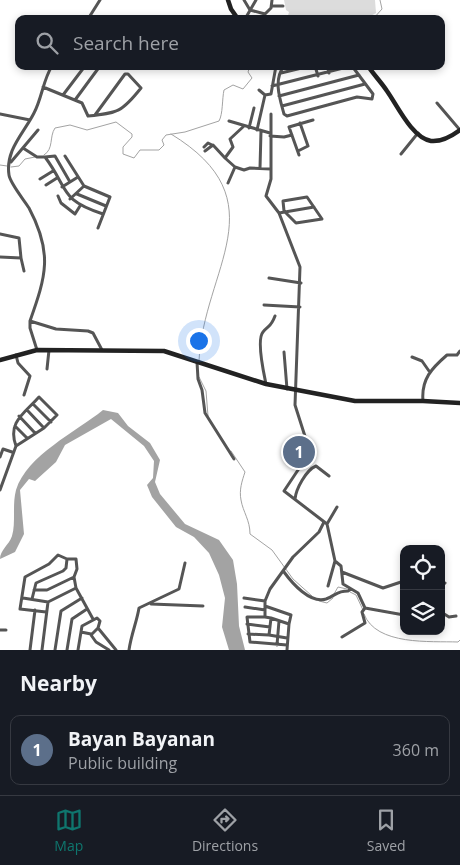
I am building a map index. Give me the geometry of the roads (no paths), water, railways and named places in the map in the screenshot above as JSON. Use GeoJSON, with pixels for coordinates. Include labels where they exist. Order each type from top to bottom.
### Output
{"type":"FeatureCollection","features":[{"type":"Feature","properties":{"kind":"main road"},"geometry":{"type":"LineString","coordinates":[[228,0],[230,9],[235,15]]}},
{"type":"Feature","properties":{"kind":"main road"},"geometry":{"type":"LineString","coordinates":[[371,70],[390,94],[402,117],[427,140],[443,139],[460,130]]}},
{"type":"Feature","properties":{"kind":"main road"},"geometry":{"type":"LineString","coordinates":[[0,359],[37,350],[103,352],[164,350],[286,389],[355,401],[460,403]]}},
{"type":"Feature","properties":{"kind":"street"},"geometry":{"type":"LineString","coordinates":[[91,15],[100,0]]}},
{"type":"Feature","properties":{"kind":"street"},"geometry":{"type":"LineString","coordinates":[[244,0],[250,10],[266,14],[272,6],[272,0]]}},
{"type":"Feature","properties":{"kind":"street"},"geometry":{"type":"LineString","coordinates":[[247,15],[256,0]]}},
{"type":"Feature","properties":{"kind":"street"},"geometry":{"type":"LineString","coordinates":[[272,6],[283,6]]}},
{"type":"Feature","properties":{"kind":"street"},"geometry":{"type":"LineString","coordinates":[[37,350],[30,328],[30,321],[44,281],[45,254],[36,222],[10,180],[9,166],[14,146],[30,120],[50,70]]}},
{"type":"Feature","properties":{"kind":"street"},"geometry":{"type":"LineString","coordinates":[[63,95],[82,70]]}},
{"type":"Feature","properties":{"kind":"street"},"geometry":{"type":"LineString","coordinates":[[75,100],[97,70]]}},
{"type":"Feature","properties":{"kind":"street"},"geometry":{"type":"LineString","coordinates":[[259,90],[265,95],[271,95],[275,70]]}},
{"type":"Feature","properties":{"kind":"street"},"geometry":{"type":"LineString","coordinates":[[282,70],[279,96],[287,116],[357,97],[370,99],[373,96],[355,70]]}},
{"type":"Feature","properties":{"kind":"street"},"geometry":{"type":"LineString","coordinates":[[280,73],[293,70]]}},
{"type":"Feature","properties":{"kind":"street"},"geometry":{"type":"LineString","coordinates":[[316,70],[318,76]]}},
{"type":"Feature","properties":{"kind":"street"},"geometry":{"type":"LineString","coordinates":[[272,86],[318,76],[336,70]]}},
{"type":"Feature","properties":{"kind":"street"},"geometry":{"type":"LineString","coordinates":[[43,87],[82,103],[86,115],[95,115],[120,111],[126,107],[140,88],[128,74],[125,74],[95,115]]}},
{"type":"Feature","properties":{"kind":"street"},"geometry":{"type":"LineString","coordinates":[[279,96],[359,76]]}},
{"type":"Feature","properties":{"kind":"street"},"geometry":{"type":"LineString","coordinates":[[282,106],[365,84]]}},
{"type":"Feature","properties":{"kind":"street"},"geometry":{"type":"LineString","coordinates":[[260,168],[259,131],[265,95]]}},
{"type":"Feature","properties":{"kind":"street"},"geometry":{"type":"LineString","coordinates":[[437,103],[460,130]]}},
{"type":"Feature","properties":{"kind":"street"},"geometry":{"type":"LineString","coordinates":[[249,128],[254,108]]}},
{"type":"Feature","properties":{"kind":"street"},"geometry":{"type":"LineString","coordinates":[[0,114],[30,120]]}},
{"type":"Feature","properties":{"kind":"street"},"geometry":{"type":"LineString","coordinates":[[271,114],[271,168],[266,196],[279,213],[299,261],[301,283],[295,390],[296,413],[310,451],[307,460],[291,477],[285,492],[326,523],[336,561],[328,586]]}},
{"type":"Feature","properties":{"kind":"street"},"geometry":{"type":"LineString","coordinates":[[300,123],[308,146],[298,153],[289,127],[300,123],[313,120]]}},
{"type":"Feature","properties":{"kind":"street"},"geometry":{"type":"LineString","coordinates":[[229,121],[270,135],[284,137],[292,135]]}},
{"type":"Feature","properties":{"kind":"street"},"geometry":{"type":"LineString","coordinates":[[225,158],[233,147],[230,138],[244,126]]}},
{"type":"Feature","properties":{"kind":"street"},"geometry":{"type":"LineString","coordinates":[[9,166],[38,130]]}},
{"type":"Feature","properties":{"kind":"street"},"geometry":{"type":"LineString","coordinates":[[401,154],[418,132]]}},
{"type":"Feature","properties":{"kind":"street"},"geometry":{"type":"LineString","coordinates":[[204,147],[208,143],[213,145],[235,167],[243,170],[271,168]]}},
{"type":"Feature","properties":{"kind":"street"},"geometry":{"type":"LineString","coordinates":[[205,151],[213,145]]}},
{"type":"Feature","properties":{"kind":"street"},"geometry":{"type":"LineString","coordinates":[[24,148],[34,156],[54,155],[70,182]]}},
{"type":"Feature","properties":{"kind":"street"},"geometry":{"type":"LineString","coordinates":[[66,156],[84,186],[110,197],[98,228]]}},
{"type":"Feature","properties":{"kind":"street"},"geometry":{"type":"LineString","coordinates":[[44,157],[70,199],[80,206],[103,214]]}},
{"type":"Feature","properties":{"kind":"street"},"geometry":{"type":"LineString","coordinates":[[228,183],[235,167]]}},
{"type":"Feature","properties":{"kind":"street"},"geometry":{"type":"LineString","coordinates":[[40,179],[54,172]]}},
{"type":"Feature","properties":{"kind":"street"},"geometry":{"type":"LineString","coordinates":[[62,187],[78,177]]}},
{"type":"Feature","properties":{"kind":"street"},"geometry":{"type":"LineString","coordinates":[[46,185],[57,178]]}},
{"type":"Feature","properties":{"kind":"street"},"geometry":{"type":"LineString","coordinates":[[70,199],[84,186]]}},
{"type":"Feature","properties":{"kind":"street"},"geometry":{"type":"LineString","coordinates":[[76,194],[106,206]]}},
{"type":"Feature","properties":{"kind":"street"},"geometry":{"type":"LineString","coordinates":[[58,196],[61,203],[76,214],[80,206]]}},
{"type":"Feature","properties":{"kind":"street"},"geometry":{"type":"LineString","coordinates":[[306,197],[321,220],[297,224],[284,211],[282,202],[284,199],[306,197]]}},
{"type":"Feature","properties":{"kind":"street"},"geometry":{"type":"LineString","coordinates":[[279,213],[314,207]]}},
{"type":"Feature","properties":{"kind":"street"},"geometry":{"type":"LineString","coordinates":[[0,234],[18,237],[24,270]]}},
{"type":"Feature","properties":{"kind":"street"},"geometry":{"type":"LineString","coordinates":[[0,257],[21,258]]}},
{"type":"Feature","properties":{"kind":"street"},"geometry":{"type":"LineString","coordinates":[[269,278],[301,283]]}},
{"type":"Feature","properties":{"kind":"street"},"geometry":{"type":"LineString","coordinates":[[264,305],[300,307]]}},
{"type":"Feature","properties":{"kind":"street"},"geometry":{"type":"LineString","coordinates":[[266,384],[262,363],[261,339],[263,332],[272,325],[275,316]]}},
{"type":"Feature","properties":{"kind":"street"},"geometry":{"type":"LineString","coordinates":[[30,321],[56,328],[93,333],[103,352]]}},
{"type":"Feature","properties":{"kind":"street"},"geometry":{"type":"LineString","coordinates":[[46,369],[49,350]]}},
{"type":"Feature","properties":{"kind":"street"},"geometry":{"type":"LineString","coordinates":[[423,401],[422,389],[429,371],[448,355],[458,355],[460,351]]}},
{"type":"Feature","properties":{"kind":"street"},"geometry":{"type":"LineString","coordinates":[[284,352],[286,389]]}},
{"type":"Feature","properties":{"kind":"street"},"geometry":{"type":"LineString","coordinates":[[16,355],[18,363],[30,376],[24,395]]}},
{"type":"Feature","properties":{"kind":"street"},"geometry":{"type":"LineString","coordinates":[[412,357],[422,361],[429,371]]}},
{"type":"Feature","properties":{"kind":"street"},"geometry":{"type":"LineString","coordinates":[[197,362],[198,379],[202,390],[205,413],[234,459]]}},
{"type":"Feature","properties":{"kind":"street"},"geometry":{"type":"LineString","coordinates":[[0,488],[12,452],[16,446],[36,434],[58,415],[39,397],[19,416],[12,437],[16,446]]}},
{"type":"Feature","properties":{"kind":"street"},"geometry":{"type":"LineString","coordinates":[[33,404],[51,422]]}},
{"type":"Feature","properties":{"kind":"street"},"geometry":{"type":"LineString","coordinates":[[27,410],[44,428]]}},
{"type":"Feature","properties":{"kind":"street"},"geometry":{"type":"LineString","coordinates":[[19,416],[36,434]]}},
{"type":"Feature","properties":{"kind":"street"},"geometry":{"type":"LineString","coordinates":[[16,426],[28,438]]}},
{"type":"Feature","properties":{"kind":"street"},"geometry":{"type":"LineString","coordinates":[[0,456],[2,449],[12,452]]}},
{"type":"Feature","properties":{"kind":"street"},"geometry":{"type":"LineString","coordinates":[[295,499],[306,474],[314,466],[329,476]]}},
{"type":"Feature","properties":{"kind":"street"},"geometry":{"type":"LineString","coordinates":[[265,616],[265,602],[270,589],[293,557],[319,532],[337,507]]}},
{"type":"Feature","properties":{"kind":"street"},"geometry":{"type":"LineString","coordinates":[[46,612],[20,609],[26,576],[49,564],[58,555],[77,561],[74,578],[76,588],[93,619]]}},
{"type":"Feature","properties":{"kind":"street"},"geometry":{"type":"LineString","coordinates":[[32,599],[38,582],[66,568],[67,559]]}},
{"type":"Feature","properties":{"kind":"street"},"geometry":{"type":"LineString","coordinates":[[336,561],[340,563],[343,584],[358,593],[364,608],[362,612],[365,623],[342,637]]}},
{"type":"Feature","properties":{"kind":"street"},"geometry":{"type":"LineString","coordinates":[[129,650],[132,629],[139,608],[151,604],[162,596],[171,594],[179,589],[186,563]]}},
{"type":"Feature","properties":{"kind":"street"},"geometry":{"type":"LineString","coordinates":[[285,570],[303,592],[316,599],[327,599],[338,592],[351,589]]}},
{"type":"Feature","properties":{"kind":"street"},"geometry":{"type":"LineString","coordinates":[[342,572],[383,588],[400,582]]}},
{"type":"Feature","properties":{"kind":"street"},"geometry":{"type":"LineString","coordinates":[[34,590],[47,590],[74,578]]}},
{"type":"Feature","properties":{"kind":"street"},"geometry":{"type":"LineString","coordinates":[[23,598],[48,602],[76,588]]}},
{"type":"Feature","properties":{"kind":"street"},"geometry":{"type":"LineString","coordinates":[[55,650],[61,611],[82,598]]}},
{"type":"Feature","properties":{"kind":"street"},"geometry":{"type":"LineString","coordinates":[[244,598],[265,602]]}},
{"type":"Feature","properties":{"kind":"street"},"geometry":{"type":"LineString","coordinates":[[42,650],[48,602]]}},
{"type":"Feature","properties":{"kind":"street"},"geometry":{"type":"LineString","coordinates":[[151,604],[203,606]]}},
{"type":"Feature","properties":{"kind":"street"},"geometry":{"type":"LineString","coordinates":[[245,607],[265,608],[291,615],[287,638],[288,650]]}},
{"type":"Feature","properties":{"kind":"street"},"geometry":{"type":"LineString","coordinates":[[364,608],[400,614]]}},
{"type":"Feature","properties":{"kind":"street"},"geometry":{"type":"LineString","coordinates":[[67,650],[72,619],[87,609]]}},
{"type":"Feature","properties":{"kind":"street"},"geometry":{"type":"LineString","coordinates":[[30,650],[35,610]]}},
{"type":"Feature","properties":{"kind":"street"},"geometry":{"type":"LineString","coordinates":[[445,614],[449,617],[456,616]]}},
{"type":"Feature","properties":{"kind":"street"},"geometry":{"type":"LineString","coordinates":[[287,645],[250,642],[247,616],[265,616],[289,624]]}},
{"type":"Feature","properties":{"kind":"street"},"geometry":{"type":"LineString","coordinates":[[269,635],[271,618]]}},
{"type":"Feature","properties":{"kind":"street"},"geometry":{"type":"LineString","coordinates":[[78,650],[82,626],[93,619],[100,620],[98,628],[92,634]]}},
{"type":"Feature","properties":{"kind":"street"},"geometry":{"type":"LineString","coordinates":[[277,645],[279,621]]}},
{"type":"Feature","properties":{"kind":"street"},"geometry":{"type":"LineString","coordinates":[[247,624],[270,627]]}},
{"type":"Feature","properties":{"kind":"street"},"geometry":{"type":"LineString","coordinates":[[98,628],[116,650]]}},
{"type":"Feature","properties":{"kind":"street"},"geometry":{"type":"LineString","coordinates":[[0,630],[6,630]]}},
{"type":"Feature","properties":{"kind":"street"},"geometry":{"type":"LineString","coordinates":[[81,632],[92,634]]}},
{"type":"Feature","properties":{"kind":"street"},"geometry":{"type":"LineString","coordinates":[[92,634],[96,642],[108,648],[111,644]]}},
{"type":"Feature","properties":{"kind":"street"},"geometry":{"type":"LineString","coordinates":[[248,634],[287,638]]}},
{"type":"Feature","properties":{"kind":"waterway"},"geometry":{"type":"LineString","coordinates":[[377,15],[382,9],[380,0]]}},
{"type":"Feature","properties":{"kind":"waterway"},"geometry":{"type":"LineString","coordinates":[[44,155],[49,150],[55,128],[70,125],[87,130],[116,122],[132,134],[132,137],[123,147],[123,154],[134,158],[140,150],[159,150],[164,145],[162,140],[166,135],[185,132],[219,121],[224,90],[233,85],[243,89],[252,78],[249,70]]}},
{"type":"Feature","properties":{"kind":"waterway"},"geometry":{"type":"LineString","coordinates":[[171,134],[204,159],[222,185],[229,211],[228,238],[203,328],[199,361]]}},
{"type":"Feature","properties":{"kind":"waterway"},"geometry":{"type":"LineString","coordinates":[[11,167],[19,166],[25,159],[35,157]]}},
{"type":"Feature","properties":{"kind":"waterway"},"geometry":{"type":"LineString","coordinates":[[0,165],[7,166]]}},
{"type":"Feature","properties":{"kind":"waterway"},"geometry":{"type":"LineString","coordinates":[[199,377],[206,391],[208,416]]}},
{"type":"Feature","properties":{"kind":"waterway"},"geometry":{"type":"LineString","coordinates":[[231,451],[245,472],[240,496],[249,524],[250,534],[272,550],[293,579],[312,596]]}},
{"type":"Feature","properties":{"kind":"waterway"},"geometry":{"type":"LineString","coordinates":[[334,594],[338,587],[347,589]]}},
{"type":"Feature","properties":{"kind":"waterway"},"geometry":{"type":"LineString","coordinates":[[350,592],[356,595],[363,610]]}},
{"type":"Feature","properties":{"kind":"waterway"},"geometry":{"type":"LineString","coordinates":[[319,601],[327,603],[333,598]]}},
{"type":"Feature","properties":{"kind":"waterway"},"geometry":{"type":"LineString","coordinates":[[364,614],[370,624],[380,632],[392,637],[420,641],[458,642],[460,640]]}},
{"type":"Feature","properties":{"kind":"place","name":"Bayan Bayanan"},"geometry":{"type":"Point","coordinates":[299,452]}}]}
